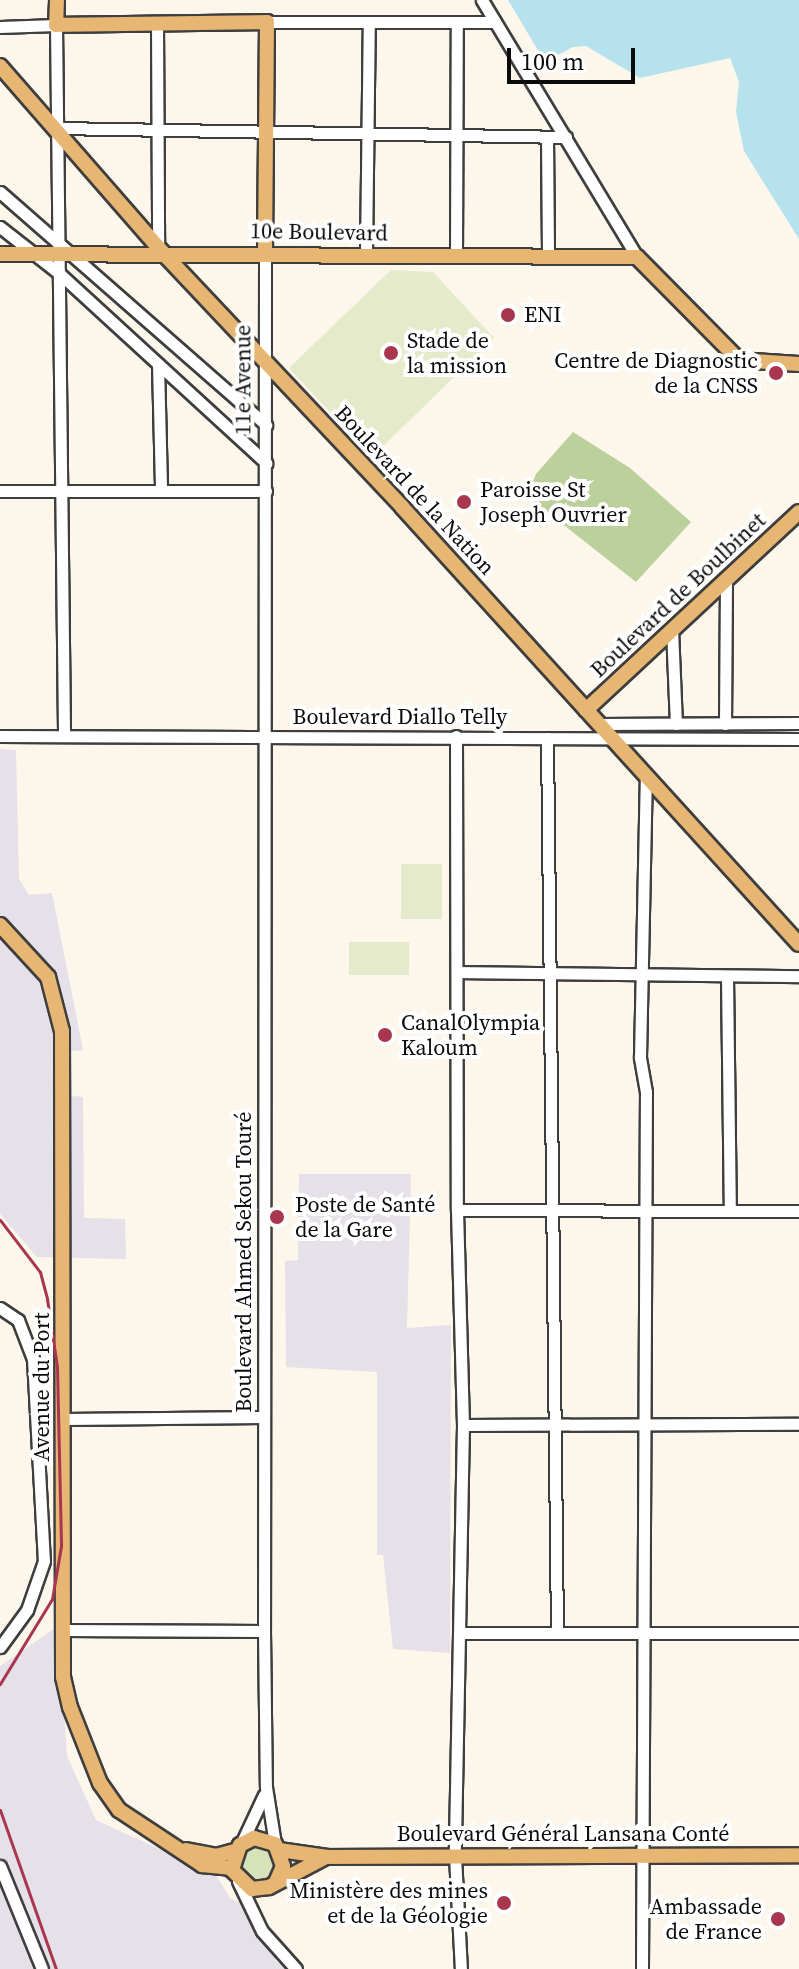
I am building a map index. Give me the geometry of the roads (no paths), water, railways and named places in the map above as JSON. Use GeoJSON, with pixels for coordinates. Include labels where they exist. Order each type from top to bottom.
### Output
{"type":"FeatureCollection","features":[{"type":"Feature","properties":{"kind":"main road"},"geometry":{"type":"LineString","coordinates":[[57,0],[56,25],[267,22]]}},
{"type":"Feature","properties":{"kind":"main road","name":"11e Avenue"},"geometry":{"type":"LineString","coordinates":[[265,253],[267,22]]}},
{"type":"Feature","properties":{"kind":"main road","name":"Boulevard de la Nation"},"geometry":{"type":"LineString","coordinates":[[0,66],[160,250],[799,944]]}},
{"type":"Feature","properties":{"kind":"main road","name":"10e Boulevard"},"geometry":{"type":"LineString","coordinates":[[0,254],[160,250],[637,257]]}},
{"type":"Feature","properties":{"kind":"main road"},"geometry":{"type":"LineString","coordinates":[[637,257],[739,360],[799,364]]}},
{"type":"Feature","properties":{"kind":"main road","name":"Boulevard de Boulbinet"},"geometry":{"type":"LineString","coordinates":[[586,710],[799,512]]}},
{"type":"Feature","properties":{"kind":"main road","name":"Avenue du Port"},"geometry":{"type":"LineString","coordinates":[[0,925],[48,977],[62,1031],[63,1677],[85,1749],[119,1810],[156,1839],[202,1865],[235,1874]]}},
{"type":"Feature","properties":{"kind":"main road"},"geometry":{"type":"LineString","coordinates":[[254,1838],[277,1847],[283,1866],[276,1882],[260,1889],[235,1874],[238,1848],[254,1838]]}},
{"type":"Feature","properties":{"kind":"main road","name":"Avenue du Port"},"geometry":{"type":"LineString","coordinates":[[156,1839],[198,1854],[238,1848]]}},
{"type":"Feature","properties":{"kind":"main road","name":"Boulevard Général Lansana Conté"},"geometry":{"type":"LineString","coordinates":[[277,1847],[328,1857],[799,1855]]}},
{"type":"Feature","properties":{"kind":"main road","name":"Boulevard Général Lansana Conté"},"geometry":{"type":"LineString","coordinates":[[276,1882],[328,1857]]}},
{"type":"Feature","properties":{"kind":"street"},"geometry":{"type":"LineString","coordinates":[[482,0],[637,257]]}},
{"type":"Feature","properties":{"kind":"street"},"geometry":{"type":"LineString","coordinates":[[267,22],[495,22]]}},
{"type":"Feature","properties":{"kind":"street"},"geometry":{"type":"LineString","coordinates":[[157,23],[160,250]]}},
{"type":"Feature","properties":{"kind":"street"},"geometry":{"type":"LineString","coordinates":[[366,254],[365,135],[369,23]]}},
{"type":"Feature","properties":{"kind":"street"},"geometry":{"type":"LineString","coordinates":[[456,255],[457,23]]}},
{"type":"Feature","properties":{"kind":"street"},"geometry":{"type":"LineString","coordinates":[[0,27],[56,25],[63,252],[60,274],[64,735]]}},
{"type":"Feature","properties":{"kind":"street"},"geometry":{"type":"LineString","coordinates":[[57,128],[566,137]]}},
{"type":"Feature","properties":{"kind":"street"},"geometry":{"type":"LineString","coordinates":[[547,137],[548,256]]}},
{"type":"Feature","properties":{"kind":"street"},"geometry":{"type":"LineString","coordinates":[[0,192],[63,252],[266,425]]}},
{"type":"Feature","properties":{"kind":"street"},"geometry":{"type":"LineString","coordinates":[[0,227],[60,274],[266,463]]}},
{"type":"Feature","properties":{"kind":"street","name":"11e Avenue"},"geometry":{"type":"LineString","coordinates":[[265,253],[266,737]]}},
{"type":"Feature","properties":{"kind":"street"},"geometry":{"type":"LineString","coordinates":[[158,364],[161,491]]}},
{"type":"Feature","properties":{"kind":"street"},"geometry":{"type":"LineString","coordinates":[[0,491],[266,491]]}},
{"type":"Feature","properties":{"kind":"street"},"geometry":{"type":"LineString","coordinates":[[725,724],[726,577]]}},
{"type":"Feature","properties":{"kind":"street"},"geometry":{"type":"LineString","coordinates":[[672,629],[676,724]]}},
{"type":"Feature","properties":{"kind":"street"},"geometry":{"type":"LineString","coordinates":[[599,724],[799,723]]}},
{"type":"Feature","properties":{"kind":"street","name":"Boulevard Diallo Telly"},"geometry":{"type":"LineString","coordinates":[[0,736],[799,739]]}},
{"type":"Feature","properties":{"kind":"street"},"geometry":{"type":"LineString","coordinates":[[456,736],[454,854],[459,972],[457,1210],[463,1425],[455,1856],[461,1969]]}},
{"type":"Feature","properties":{"kind":"street","name":"Boulevard Ahmed Sekou Touré"},"geometry":{"type":"LineString","coordinates":[[266,737],[264,1631],[266,1787],[277,1847]]}},
{"type":"Feature","properties":{"kind":"street"},"geometry":{"type":"LineString","coordinates":[[547,738],[553,972],[552,1425],[557,1633]]}},
{"type":"Feature","properties":{"kind":"street"},"geometry":{"type":"LineString","coordinates":[[642,1969],[646,1856],[647,1633],[642,1424],[646,1092],[640,1057],[645,975],[646,775]]}},
{"type":"Feature","properties":{"kind":"street"},"geometry":{"type":"LineString","coordinates":[[459,972],[799,976]]}},
{"type":"Feature","properties":{"kind":"street"},"geometry":{"type":"LineString","coordinates":[[727,976],[730,1211]]}},
{"type":"Feature","properties":{"kind":"street"},"geometry":{"type":"LineString","coordinates":[[457,1210],[799,1211]]}},
{"type":"Feature","properties":{"kind":"street"},"geometry":{"type":"LineString","coordinates":[[0,1308],[18,1320],[33,1359],[44,1561],[27,1610],[0,1647]]}},
{"type":"Feature","properties":{"kind":"street"},"geometry":{"type":"LineString","coordinates":[[65,1419],[263,1417]]}},
{"type":"Feature","properties":{"kind":"street"},"geometry":{"type":"LineString","coordinates":[[463,1425],[799,1424]]}},
{"type":"Feature","properties":{"kind":"street"},"geometry":{"type":"LineString","coordinates":[[63,1630],[264,1631]]}},
{"type":"Feature","properties":{"kind":"street"},"geometry":{"type":"LineString","coordinates":[[459,1633],[799,1633]]}},
{"type":"Feature","properties":{"kind":"street","name":"Boulevard Ahmed Sekou Touré"},"geometry":{"type":"LineString","coordinates":[[238,1848],[266,1787]]}},
{"type":"Feature","properties":{"kind":"street"},"geometry":{"type":"LineString","coordinates":[[0,1866],[42,1969]]}},
{"type":"Feature","properties":{"kind":"street"},"geometry":{"type":"LineString","coordinates":[[235,1874],[249,1908],[271,1944],[296,1969]]}},
{"type":"Feature","properties":{"kind":"street"},"geometry":{"type":"LineString","coordinates":[[249,1908],[260,1889]]}},
{"type":"Feature","properties":{"kind":"water"},"geometry":{"type":"Polygon","coordinates":[[[508,0],[799,0],[799,239],[744,151],[736,112],[739,82],[730,58],[640,78],[586,46],[573,47],[545,62],[508,0]]]}},
{"type":"Feature","properties":{"kind":"railway"},"geometry":{"type":"LineString","coordinates":[[0,1220],[40,1272],[47,1299],[57,1367],[61,1546],[52,1599],[0,1684]]}},
{"type":"Feature","properties":{"kind":"railway"},"geometry":{"type":"LineString","coordinates":[[0,1810],[56,1969]]}},
{"type":"Feature","properties":{"kind":"place","name":"ENI"},"geometry":{"type":"Point","coordinates":[508,315]}},
{"type":"Feature","properties":{"kind":"place","name":"Stade de la mission"},"geometry":{"type":"Point","coordinates":[391,353]}},
{"type":"Feature","properties":{"kind":"place","name":"Centre de Diagnostic de la CNSS"},"geometry":{"type":"Point","coordinates":[776,373]}},
{"type":"Feature","properties":{"kind":"place","name":"Paroisse St Joseph Ouvrier"},"geometry":{"type":"Point","coordinates":[464,502]}},
{"type":"Feature","properties":{"kind":"place","name":"CanalOlympia Kaloum"},"geometry":{"type":"Point","coordinates":[385,1035]}},
{"type":"Feature","properties":{"kind":"place","name":"Poste de Santé de la Gare"},"geometry":{"type":"Point","coordinates":[277,1217]}},
{"type":"Feature","properties":{"kind":"place","name":"Ministère des mines et de la Géologie"},"geometry":{"type":"Point","coordinates":[504,1903]}},
{"type":"Feature","properties":{"kind":"place","name":"Ambassade de France"},"geometry":{"type":"Point","coordinates":[778,1919]}}]}
